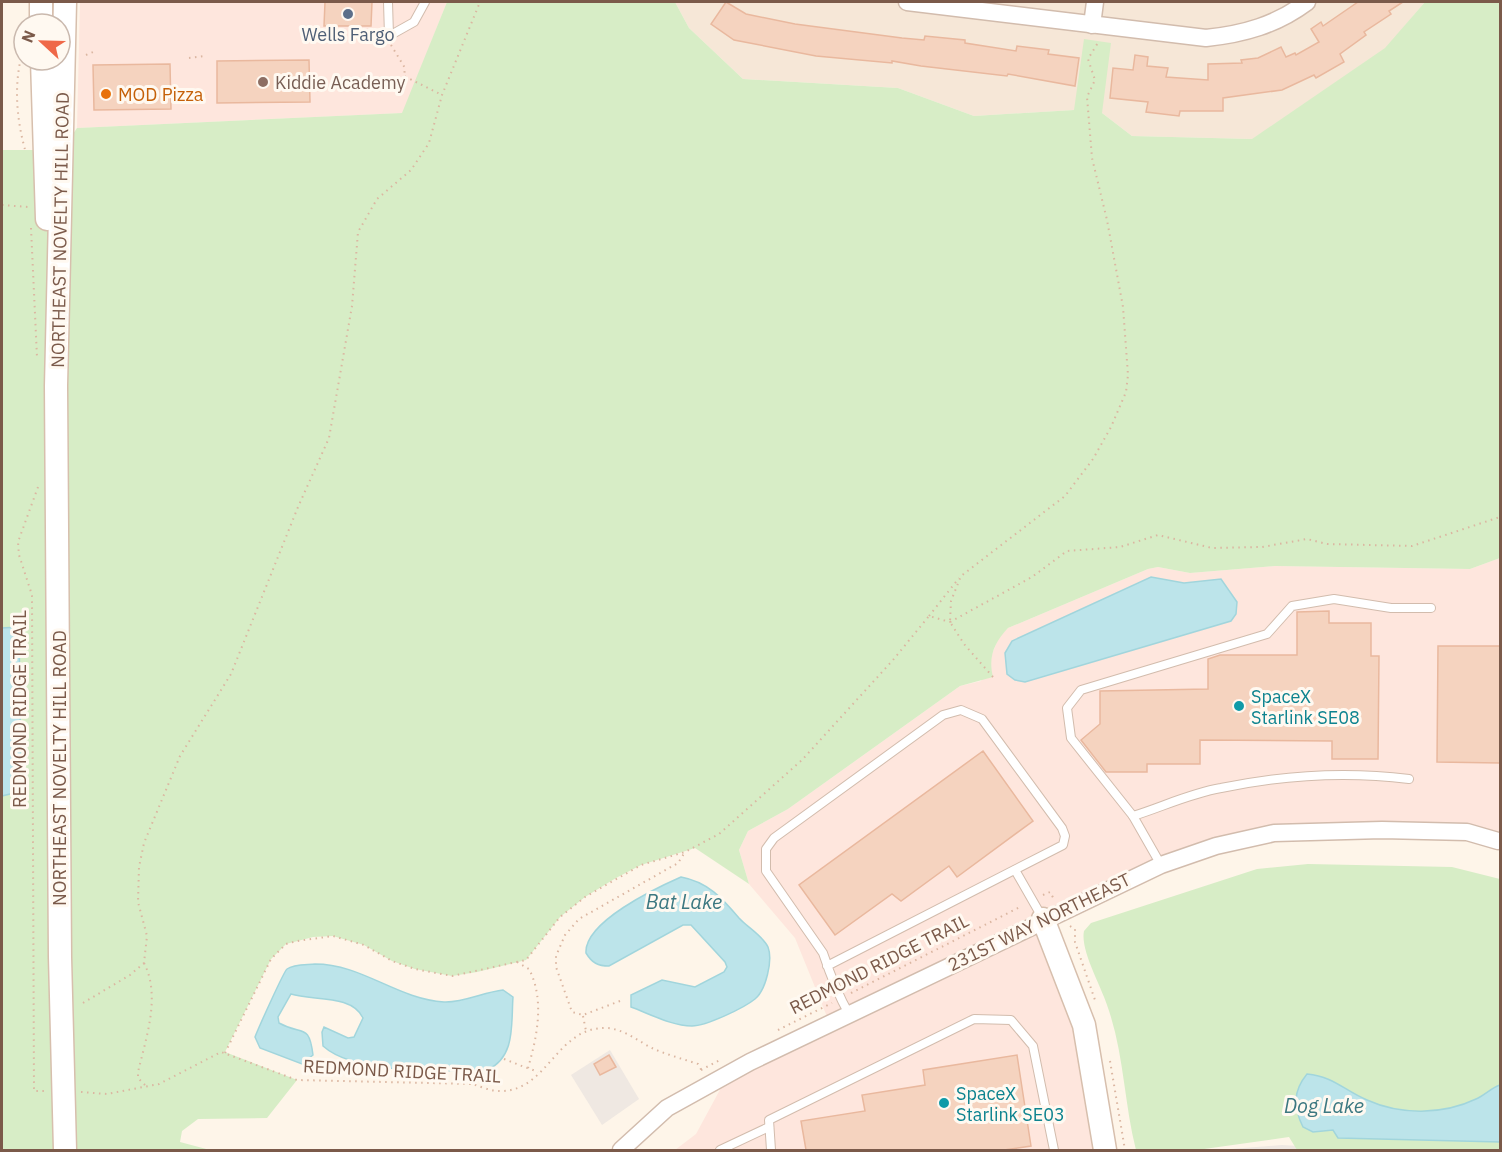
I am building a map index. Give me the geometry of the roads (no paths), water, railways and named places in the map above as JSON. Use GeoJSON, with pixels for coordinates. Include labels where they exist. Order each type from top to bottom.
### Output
{"type":"FeatureCollection","features":[{"type":"Feature","properties":{"kind":"main road","name":"NORTHEAST NOVELTY HILL ROAD"},"geometry":{"type":"LineString","coordinates":[[65,2],[56,386],[60,957],[65,1150]]}},
{"type":"Feature","properties":{"kind":"main road","name":"NORTHEAST NOVELTY HILL ROAD"},"geometry":{"type":"LineString","coordinates":[[42,72],[49,291],[56,386]]}},
{"type":"Feature","properties":{"kind":"main road"},"geometry":{"type":"LineString","coordinates":[[1038,909],[1084,1025],[1105,1150]]}},
{"type":"Feature","properties":{"kind":"street"},"geometry":{"type":"LineString","coordinates":[[907,2],[1206,38],[1246,32],[1273,24],[1307,2]]}},
{"type":"Feature","properties":{"kind":"street"},"geometry":{"type":"LineString","coordinates":[[1092,25],[1095,2]]}},
{"type":"Feature","properties":{"kind":"street","name":"231ST WAY NORTHEAST"},"geometry":{"type":"LineString","coordinates":[[621,1150],[667,1108],[750,1062],[849,1014],[1038,909],[1161,865],[1216,846],[1274,833],[1382,830],[1467,832],[1498,841]]}},
{"type":"Feature","properties":{"kind":"lane"},"geometry":{"type":"LineString","coordinates":[[388,2],[390,41],[414,22],[425,2]]}},
{"type":"Feature","properties":{"kind":"lane"},"geometry":{"type":"LineString","coordinates":[[1161,865],[1133,816],[1071,738],[1067,708],[1080,690],[1267,634],[1292,606],[1334,599],[1391,608],[1431,608]]}},
{"type":"Feature","properties":{"kind":"lane"},"geometry":{"type":"LineString","coordinates":[[827,966],[1063,845],[1065,836],[982,719],[961,710],[952,711],[774,838],[766,849],[766,871],[814,939],[840,999],[849,1014]]}},
{"type":"Feature","properties":{"kind":"lane"},"geometry":{"type":"LineString","coordinates":[[1133,816],[1219,788],[1300,776],[1372,774],[1409,778]]}},
{"type":"Feature","properties":{"kind":"lane"},"geometry":{"type":"LineString","coordinates":[[1015,870],[1038,909]]}},
{"type":"Feature","properties":{"kind":"lane"},"geometry":{"type":"LineString","coordinates":[[771,1150],[769,1120],[974,1019],[1011,1020],[1034,1046],[1054,1150]]}},
{"type":"Feature","properties":{"kind":"lane"},"geometry":{"type":"LineString","coordinates":[[720,1150],[769,1127]]}},
{"type":"Feature","properties":{"kind":"water"},"geometry":{"type":"Polygon","coordinates":[[[1151,577],[1184,583],[1221,579],[1237,602],[1236,614],[1231,621],[1025,682],[1015,680],[1007,674],[1005,653],[1012,641],[1151,577]]]}},
{"type":"Feature","properties":{"kind":"water"},"geometry":{"type":"Polygon","coordinates":[[[19,627],[21,784],[14,793],[2,796],[2,628],[19,627]]]}},
{"type":"Feature","properties":{"kind":"water","name":"Bat Lake"},"geometry":{"type":"Polygon","coordinates":[[[681,877],[691,879],[714,892],[762,939],[768,947],[770,959],[765,982],[755,999],[725,1016],[692,1026],[669,1022],[631,1007],[631,995],[662,980],[695,987],[724,972],[727,967],[725,962],[691,925],[683,925],[609,966],[596,963],[586,953],[588,941],[609,918],[639,898],[681,877]]]}},
{"type":"Feature","properties":{"kind":"water"},"geometry":{"type":"Polygon","coordinates":[[[315,964],[364,975],[427,1000],[459,1001],[503,990],[513,997],[512,1029],[503,1057],[487,1070],[401,1069],[356,1062],[337,1055],[323,1046],[322,1032],[324,1027],[348,1038],[354,1037],[363,1018],[358,1010],[341,1002],[291,994],[278,1017],[279,1023],[307,1034],[313,1055],[302,1064],[260,1048],[255,1037],[285,972],[293,966],[315,964]]]}},
{"type":"Feature","properties":{"kind":"water","name":"Dog Lake"},"geometry":{"type":"Polygon","coordinates":[[[1307,1074],[1325,1078],[1380,1105],[1422,1111],[1463,1104],[1500,1085],[1500,1142],[1338,1138],[1333,1130],[1313,1132],[1303,1127],[1296,1106],[1299,1087],[1307,1074]]]}},
{"type":"Feature","properties":{"kind":"place","name":"Wells Fargo"},"geometry":{"type":"Point","coordinates":[348,14]}},
{"type":"Feature","properties":{"kind":"place","name":"Kiddie Academy"},"geometry":{"type":"Point","coordinates":[263,82]}},
{"type":"Feature","properties":{"kind":"place","name":"MOD Pizza"},"geometry":{"type":"Point","coordinates":[106,94]}},
{"type":"Feature","properties":{"kind":"place","name":"SpaceX Starlink SE08"},"geometry":{"type":"Point","coordinates":[1239,706]}},
{"type":"Feature","properties":{"kind":"place","name":"SpaceX Starlink SE03"},"geometry":{"type":"Point","coordinates":[944,1103]}}]}
